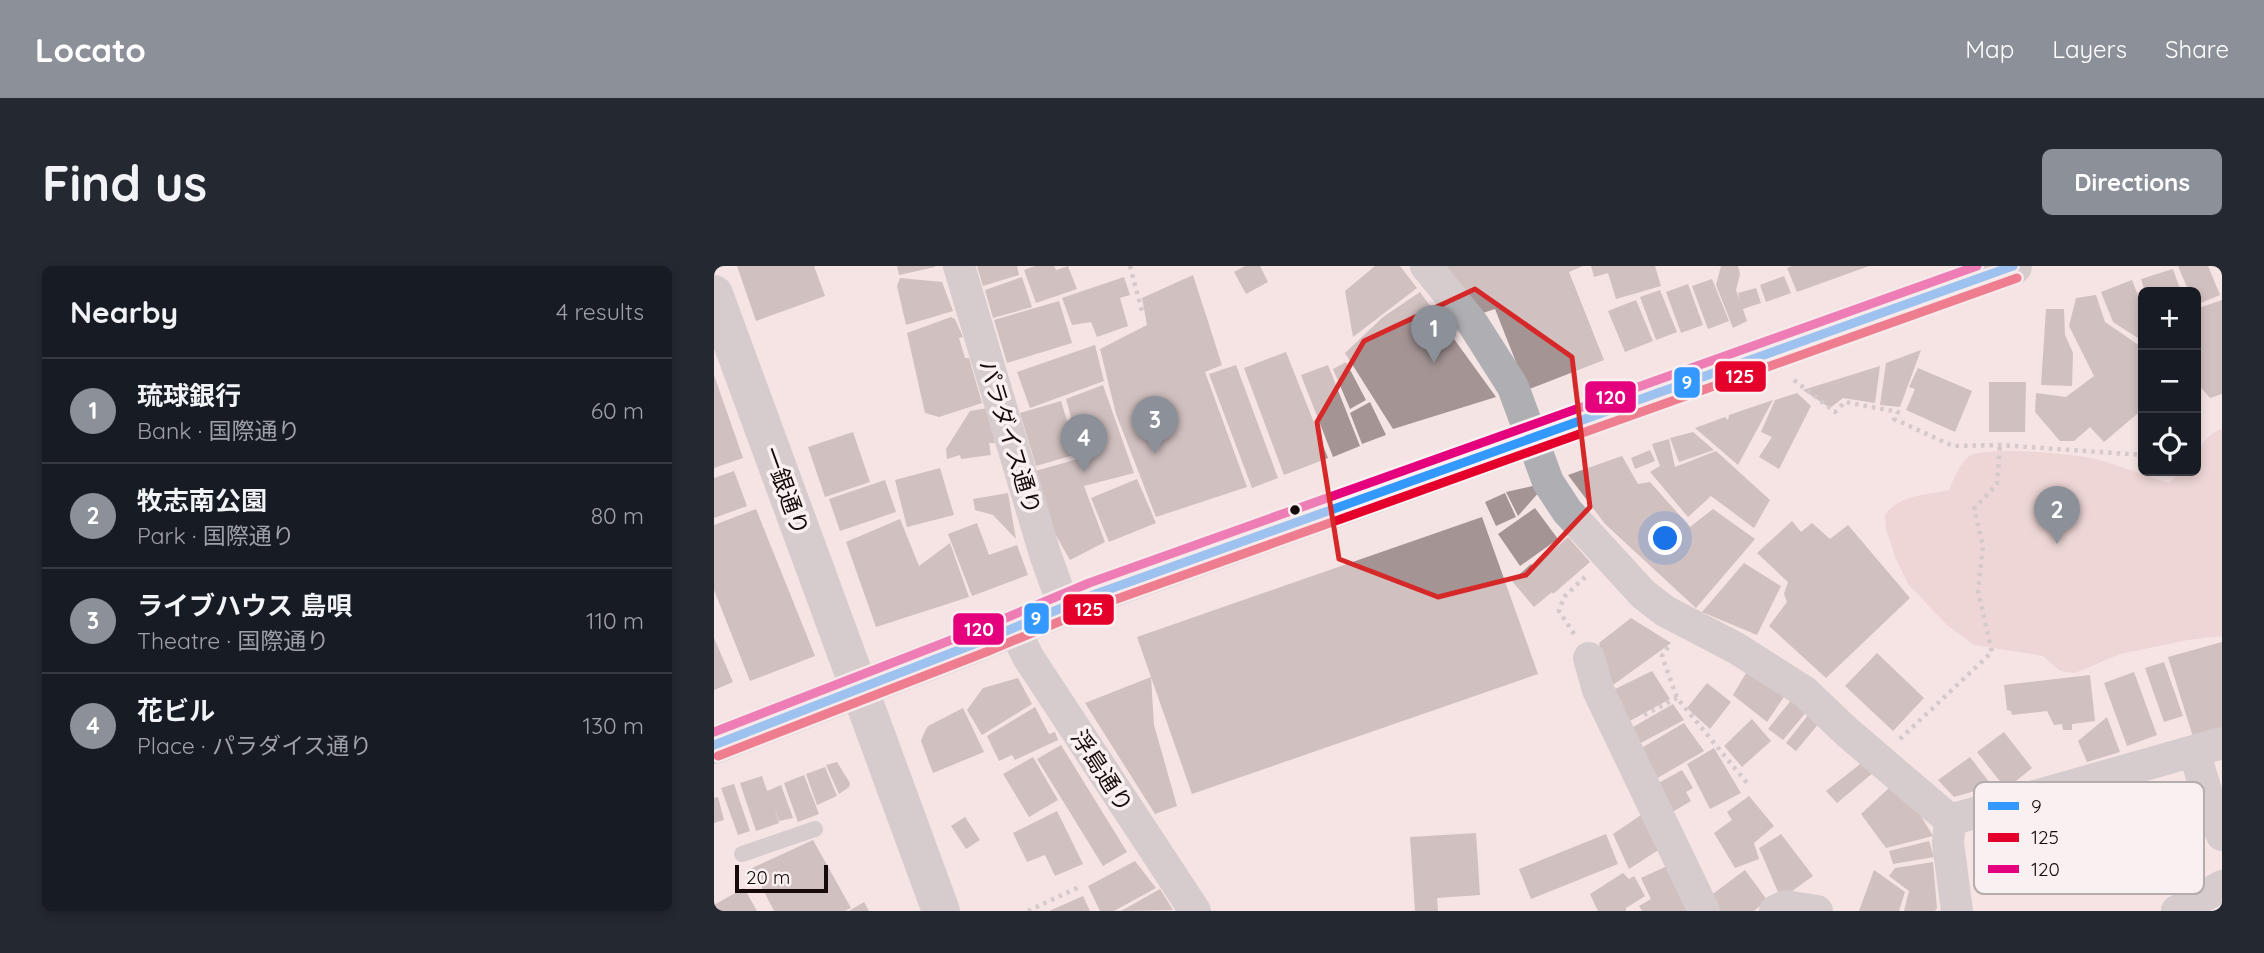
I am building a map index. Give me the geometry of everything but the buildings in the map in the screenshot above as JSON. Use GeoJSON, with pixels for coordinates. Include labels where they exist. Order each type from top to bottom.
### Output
{"type":"FeatureCollection","features":[{"type":"Feature","properties":{"kind":"main road"},"geometry":{"type":"LineString","coordinates":[[714,745],[1064,607],[1279,526],[2013,266]]}},
{"type":"Feature","properties":{"kind":"street","name":"パラダイス通り"},"geometry":{"type":"LineString","coordinates":[[959,266],[1045,554],[1064,607]]}},
{"type":"Feature","properties":{"kind":"street"},"geometry":{"type":"LineString","coordinates":[[1426,266],[1473,324],[1513,387],[1548,482],[1567,512],[1643,594],[1665,611],[1745,654],[1805,692],[1950,820]]}},
{"type":"Feature","properties":{"kind":"street","name":"一銀通り"},"geometry":{"type":"LineString","coordinates":[[714,294],[941,911]]}},
{"type":"Feature","properties":{"kind":"street","name":"浮島通り"},"geometry":{"type":"LineString","coordinates":[[1014,628],[1035,668],[1195,911]]}},
{"type":"Feature","properties":{"kind":"street"},"geometry":{"type":"LineString","coordinates":[[1589,658],[1598,690],[1704,911]]}},
{"type":"Feature","properties":{"kind":"street"},"geometry":{"type":"LineString","coordinates":[[2084,782],[2208,747],[2214,817],[2222,835]]}},
{"type":"Feature","properties":{"kind":"street"},"geometry":{"type":"LineString","coordinates":[[1950,820],[1974,813]]}},
{"type":"Feature","properties":{"kind":"street"},"geometry":{"type":"LineString","coordinates":[[1950,820],[1948,844],[1957,911]]}},
{"type":"Feature","properties":{"kind":"street"},"geometry":{"type":"LineString","coordinates":[[2177,911],[2222,886]]}},
{"type":"Feature","properties":{"kind":"street"},"geometry":{"type":"LineString","coordinates":[[1775,911],[1785,906],[1817,911]]}},
{"type":"Feature","properties":{"kind":"lane"},"geometry":{"type":"LineString","coordinates":[[742,854],[815,830]]}},
{"type":"Feature","properties":{"kind":"path"},"geometry":{"type":"LineString","coordinates":[[1130,266],[1143,316]]}},
{"type":"Feature","properties":{"kind":"path"},"geometry":{"type":"LineString","coordinates":[[1793,380],[1835,412],[1845,402],[1898,412],[1894,419],[1953,446],[2000,445],[2138,455]]}},
{"type":"Feature","properties":{"kind":"path"},"geometry":{"type":"LineString","coordinates":[[1879,759],[1992,652],[1978,591],[1983,546],[1974,509],[1997,484],[2000,445]]}},
{"type":"Feature","properties":{"kind":"path"},"geometry":{"type":"LineString","coordinates":[[1589,658],[1559,611],[1564,597],[1608,554]]}},
{"type":"Feature","properties":{"kind":"path"},"geometry":{"type":"LineString","coordinates":[[1687,621],[1662,656],[1678,698],[1746,783]]}},
{"type":"Feature","properties":{"kind":"path"},"geometry":{"type":"LineString","coordinates":[[1028,911],[1038,909],[1079,887]]}},
{"type":"Feature","properties":{"kind":"highlighted area"},"geometry":{"type":"Polygon","coordinates":[[[1475,289],[1572,357],[1590,507],[1526,575],[1438,597],[1339,559],[1317,422],[1364,341],[1475,289]]]}},
{"type":"Feature","properties":{"kind":"shaded area"},"geometry":{"type":"Polygon","coordinates":[[[2222,429],[2222,636],[2120,654],[2075,673],[2060,671],[2043,656],[1974,645],[1947,625],[1908,584],[1896,559],[1886,529],[1885,515],[1905,500],[1949,490],[1962,464],[1977,453],[2027,451],[2080,456],[2138,472],[2138,476],[2148,476],[2169,483],[2177,476],[2201,476],[2201,448],[2215,432],[2222,429]]]}},
{"type":"Feature","properties":{"kind":"transit line","name":"120"},"geometry":{"type":"LineString","coordinates":[[714,732],[977,630],[1089,583],[1977,266]]}},
{"type":"Feature","properties":{"kind":"transit line","name":"9"},"geometry":{"type":"LineString","coordinates":[[714,745],[1093,595],[2013,266]]}},
{"type":"Feature","properties":{"kind":"transit line","name":"125"},"geometry":{"type":"LineString","coordinates":[[718,756],[1097,606],[2017,278]]}},
{"type":"Feature","properties":{"kind":"place","name":"琉球銀行"},"geometry":{"type":"Point","coordinates":[1434,363]}},
{"type":"Feature","properties":{"kind":"place","name":"ライブハウス 島唄"},"geometry":{"type":"Point","coordinates":[1155,454]}},
{"type":"Feature","properties":{"kind":"place","name":"花ビル"},"geometry":{"type":"Point","coordinates":[1084,472]}},
{"type":"Feature","properties":{"kind":"place","name":"牧志南公園"},"geometry":{"type":"Point","coordinates":[2057,544]}}]}
